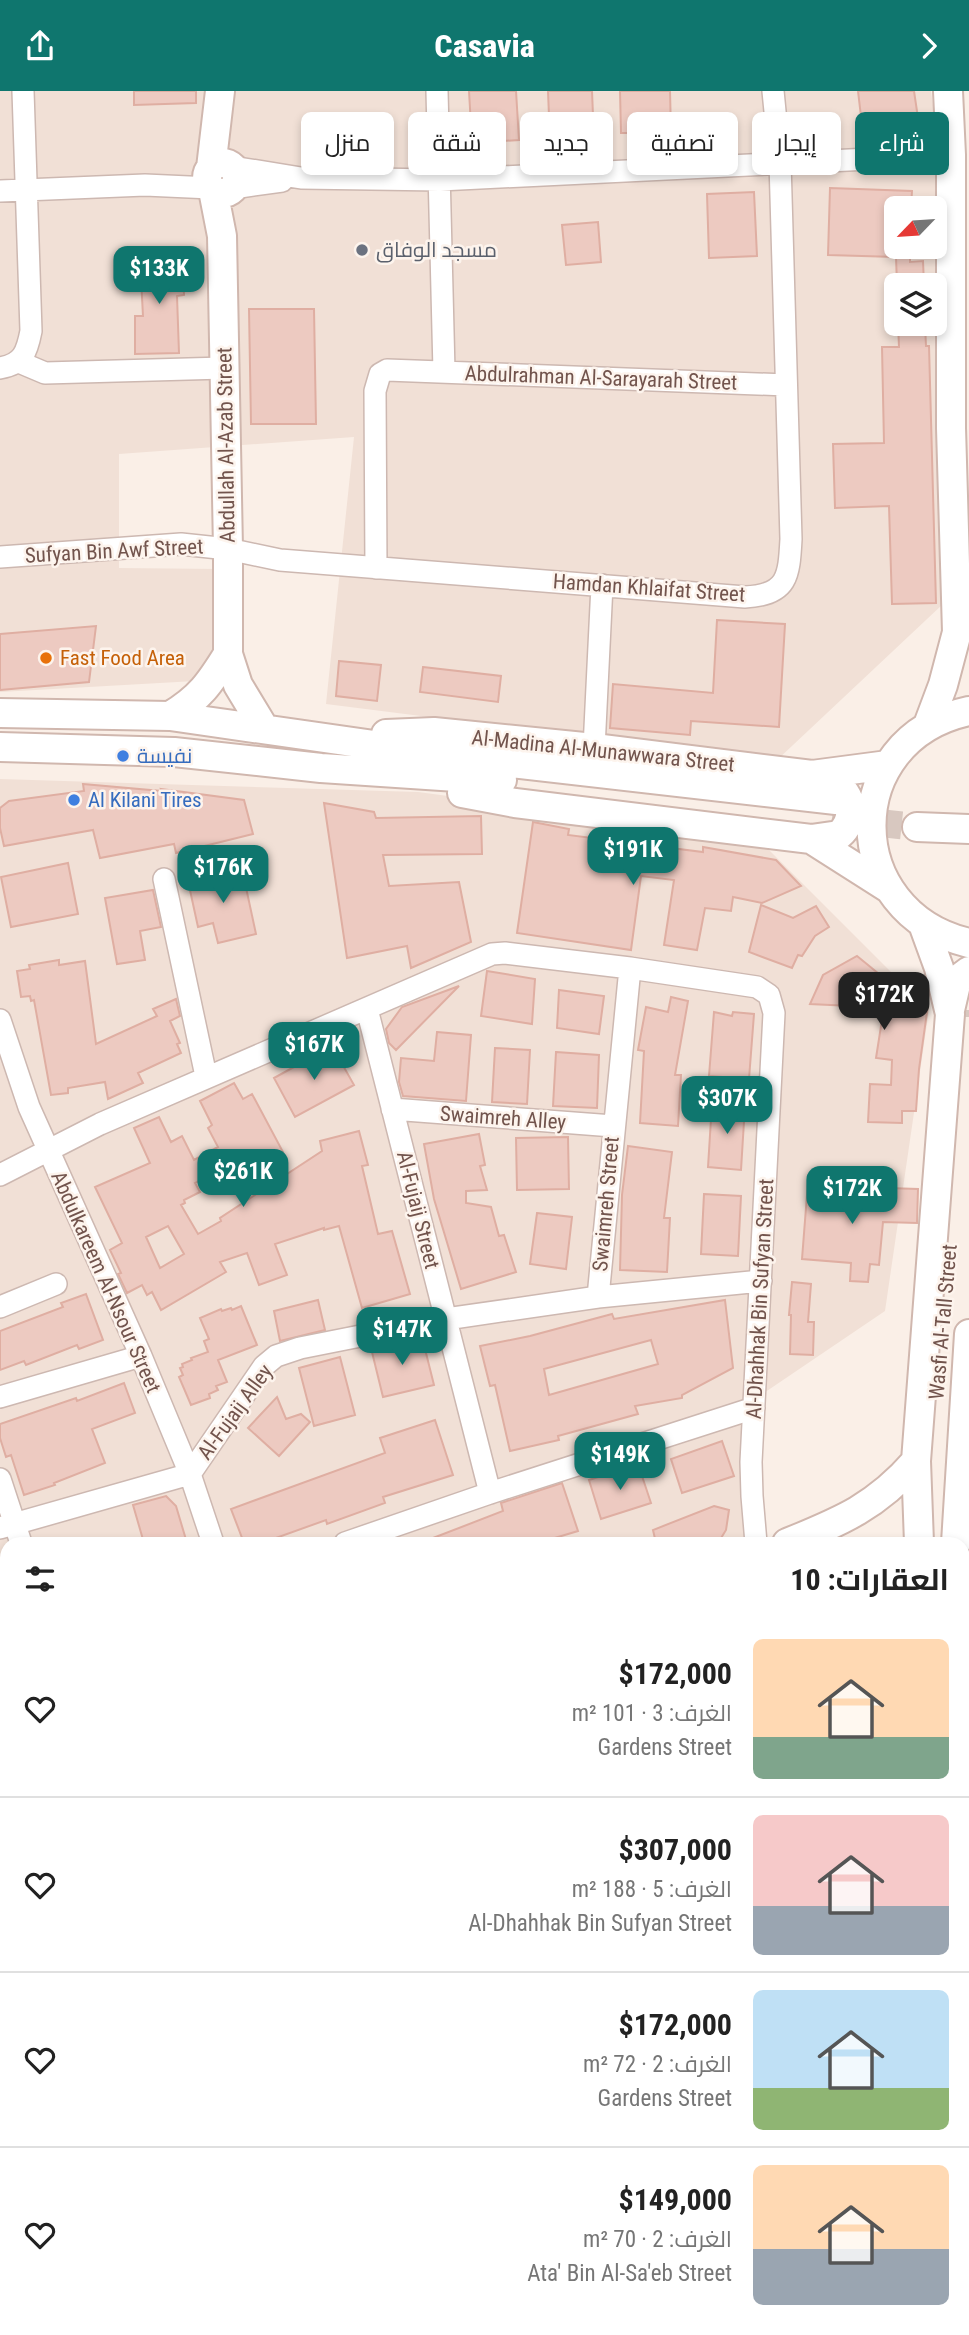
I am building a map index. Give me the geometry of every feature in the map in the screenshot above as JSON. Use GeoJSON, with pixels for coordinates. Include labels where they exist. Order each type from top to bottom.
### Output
{"type":"FeatureCollection","features":[{"type":"Feature","properties":{"kind":"street"},"geometry":{"type":"LineString","coordinates":[[9,365],[24,356],[31,331],[23,91]]}},
{"type":"Feature","properties":{"kind":"street","name":"Abdulrahman Al-Sarayarah Street"},"geometry":{"type":"LineString","coordinates":[[437,91],[444,371],[786,385]]}},
{"type":"Feature","properties":{"kind":"street","name":"Hamdan Khlaifat Street"},"geometry":{"type":"LineString","coordinates":[[772,91],[774,112]]}},
{"type":"Feature","properties":{"kind":"street"},"geometry":{"type":"LineString","coordinates":[[948,91],[951,155],[951,428],[957,632],[960,653],[969,670]]}},
{"type":"Feature","properties":{"kind":"street"},"geometry":{"type":"LineString","coordinates":[[962,91],[969,224]]}},
{"type":"Feature","properties":{"kind":"street","name":"Abdullah Al-Azab Street"},"geometry":{"type":"LineString","coordinates":[[220,95],[228,654],[238,685],[264,729]]}},
{"type":"Feature","properties":{"kind":"street"},"geometry":{"type":"LineString","coordinates":[[841,160],[951,155]]}},
{"type":"Feature","properties":{"kind":"street"},"geometry":{"type":"LineString","coordinates":[[0,191],[221,179],[440,180],[752,163]]}},
{"type":"Feature","properties":{"kind":"street","name":"Hamdan Khlaifat Street"},"geometry":{"type":"LineString","coordinates":[[228,549],[280,560],[745,597],[763,596],[777,589],[785,580],[789,568],[791,539],[780,175]]}},
{"type":"Feature","properties":{"kind":"street"},"geometry":{"type":"LineString","coordinates":[[9,365],[45,373],[225,368]]}},
{"type":"Feature","properties":{"kind":"street"},"geometry":{"type":"LineString","coordinates":[[376,568],[377,381],[380,374],[387,370],[444,371]]}},
{"type":"Feature","properties":{"kind":"street","name":"Sufyan Bin Awf Street"},"geometry":{"type":"LineString","coordinates":[[0,557],[181,544],[228,549]]}},
{"type":"Feature","properties":{"kind":"street"},"geometry":{"type":"LineString","coordinates":[[594,748],[602,585]]}},
{"type":"Feature","properties":{"kind":"street"},"geometry":{"type":"LineString","coordinates":[[928,725],[943,685],[957,632]]}},
{"type":"Feature","properties":{"kind":"street"},"geometry":{"type":"LineString","coordinates":[[170,716],[193,702],[203,692],[228,654]]}},
{"type":"Feature","properties":{"kind":"street"},"geometry":{"type":"LineString","coordinates":[[969,711],[928,725],[906,743],[888,765],[875,795],[871,827],[875,859],[888,888],[904,908],[923,924],[953,939],[969,943]]}},
{"type":"Feature","properties":{"kind":"street","name":"Al-Madina Al-Munawwara Street"},"geometry":{"type":"LineString","coordinates":[[0,713],[170,716],[834,809],[519,781],[321,768],[174,752],[0,747]]}},
{"type":"Feature","properties":{"kind":"street","name":"Al-Madina Al-Munawwara Street"},"geometry":{"type":"LineString","coordinates":[[316,736],[434,732],[594,748],[812,775],[888,765]]}},
{"type":"Feature","properties":{"kind":"street","name":"Al-Madina Al-Munawwara Street"},"geometry":{"type":"LineString","coordinates":[[321,768],[514,803],[811,839],[888,888]]}},
{"type":"Feature","properties":{"kind":"street"},"geometry":{"type":"LineString","coordinates":[[811,839],[839,835],[848,824],[851,813],[845,792],[841,788],[812,775]]}},
{"type":"Feature","properties":{"kind":"street"},"geometry":{"type":"LineString","coordinates":[[969,811],[918,817],[969,829]]}},
{"type":"Feature","properties":{"kind":"street"},"geometry":{"type":"LineString","coordinates":[[164,879],[206,1076]]}},
{"type":"Feature","properties":{"kind":"street"},"geometry":{"type":"LineString","coordinates":[[923,924],[959,1016]]}},
{"type":"Feature","properties":{"kind":"street","name":"Al-Dhahhak Bin Sufyan Street"},"geometry":{"type":"LineString","coordinates":[[0,1175],[100,1123],[492,954],[505,953],[630,968],[757,987],[769,995],[774,1013],[754,1408],[752,1496],[756,1537]]}},
{"type":"Feature","properties":{"kind":"street","name":"Swaimreh Street"},"geometry":{"type":"LineString","coordinates":[[446,1319],[598,1297],[630,968]]}},
{"type":"Feature","properties":{"kind":"street"},"geometry":{"type":"LineString","coordinates":[[921,1537],[916,1461],[959,1016],[957,979],[969,971]]}},
{"type":"Feature","properties":{"kind":"street","name":"Al-Fujaij Street"},"geometry":{"type":"LineString","coordinates":[[368,1009],[490,1493]]}},
{"type":"Feature","properties":{"kind":"street","name":"Wasfi Al-Tall Street"},"geometry":{"type":"LineString","coordinates":[[921,1537],[959,1016]]}},
{"type":"Feature","properties":{"kind":"street","name":"Abdulkareem Al-Nsour Street"},"geometry":{"type":"LineString","coordinates":[[1,1029],[48,1151],[141,1356],[190,1474],[211,1537]]}},
{"type":"Feature","properties":{"kind":"street","name":"Swaimreh Alley"},"geometry":{"type":"LineString","coordinates":[[392,1109],[613,1126]]}},
{"type":"Feature","properties":{"kind":"street"},"geometry":{"type":"LineString","coordinates":[[598,1297],[761,1280]]}},
{"type":"Feature","properties":{"kind":"street"},"geometry":{"type":"LineString","coordinates":[[0,1307],[56,1284]]}},
{"type":"Feature","properties":{"kind":"street","name":"Al-Fujaij Alley"},"geometry":{"type":"LineString","coordinates":[[190,1474],[264,1366],[276,1356],[300,1347],[446,1319]]}},
{"type":"Feature","properties":{"kind":"street","name":"Wasfi Al-Tall Street"},"geometry":{"type":"LineString","coordinates":[[964,1537],[969,1334]]}},
{"type":"Feature","properties":{"kind":"street"},"geometry":{"type":"LineString","coordinates":[[0,1397],[141,1356]]}},
{"type":"Feature","properties":{"kind":"street"},"geometry":{"type":"LineString","coordinates":[[362,1537],[754,1408]]}},
{"type":"Feature","properties":{"kind":"street"},"geometry":{"type":"LineString","coordinates":[[802,1537],[864,1508],[892,1487],[916,1461]]}},
{"type":"Feature","properties":{"kind":"street"},"geometry":{"type":"LineString","coordinates":[[0,1479],[12,1532],[190,1474]]}},
{"type":"Feature","properties":{"kind":"street"},"geometry":{"type":"LineString","coordinates":[[966,1537],[969,1519]]}},
{"type":"Feature","properties":{"kind":"shaded area"},"geometry":{"type":"Polygon","coordinates":[[[0,91],[931,91],[934,112],[855,112],[855,175],[938,175],[939,196],[884,196],[884,259],[939,259],[939,273],[884,273],[884,336],[940,336],[943,604],[776,761],[326,704],[354,437],[119,454],[119,568],[220,569],[213,680],[0,692],[0,91]]]}},
{"type":"Feature","properties":{"kind":"shaded area"},"geometry":{"type":"Polygon","coordinates":[[[0,779],[418,792],[756,837],[929,1010],[885,1311],[743,1407],[745,1537],[0,1537],[0,779]]]}},
{"type":"Feature","properties":{"kind":"building"},"geometry":{"type":"Polygon","coordinates":[[[134,91],[196,91],[196,103],[134,105],[134,91]]]}},
{"type":"Feature","properties":{"kind":"building"},"geometry":{"type":"Polygon","coordinates":[[[469,91],[516,91],[519,140],[506,141],[506,112],[470,112],[469,91]]]}},
{"type":"Feature","properties":{"kind":"building"},"geometry":{"type":"Polygon","coordinates":[[[548,91],[592,91],[593,112],[549,112],[548,91]]]}},
{"type":"Feature","properties":{"kind":"building"},"geometry":{"type":"Polygon","coordinates":[[[620,91],[670,91],[671,112],[627,112],[627,133],[621,133],[620,91]]]}},
{"type":"Feature","properties":{"kind":"building"},"geometry":{"type":"Polygon","coordinates":[[[858,91],[914,91],[917,112],[860,112],[858,91]]]}},
{"type":"Feature","properties":{"kind":"building"},"geometry":{"type":"Polygon","coordinates":[[[830,188],[912,191],[912,196],[884,196],[884,257],[828,255],[830,188]]]}},
{"type":"Feature","properties":{"kind":"building"},"geometry":{"type":"Polygon","coordinates":[[[754,192],[757,256],[709,258],[707,194],[754,192]]]}},
{"type":"Feature","properties":{"kind":"building"},"geometry":{"type":"Polygon","coordinates":[[[598,222],[601,262],[566,265],[562,225],[598,222]]]}},
{"type":"Feature","properties":{"kind":"building"},"geometry":{"type":"Polygon","coordinates":[[[182,257],[184,295],[177,296],[179,353],[135,354],[135,316],[143,316],[140,259],[182,257]]]}},
{"type":"Feature","properties":{"kind":"building"},"geometry":{"type":"Polygon","coordinates":[[[896,259],[923,261],[924,273],[897,273],[896,259]]]}},
{"type":"Feature","properties":{"kind":"building"},"geometry":{"type":"Polygon","coordinates":[[[249,309],[314,309],[316,424],[251,424],[249,309]]]}},
{"type":"Feature","properties":{"kind":"building"},"geometry":{"type":"Polygon","coordinates":[[[899,336],[926,336],[926,346],[929,346],[936,603],[892,604],[889,506],[835,508],[833,444],[884,443],[882,347],[899,347],[899,336]]]}},
{"type":"Feature","properties":{"kind":"building"},"geometry":{"type":"Polygon","coordinates":[[[717,620],[785,624],[779,727],[691,721],[690,735],[610,728],[613,684],[713,693],[717,620]]]}},
{"type":"Feature","properties":{"kind":"building","name":"Fast Food Area"},"geometry":{"type":"Polygon","coordinates":[[[96,626],[89,682],[0,690],[0,634],[96,626]]]}},
{"type":"Feature","properties":{"kind":"building"},"geometry":{"type":"Polygon","coordinates":[[[339,661],[381,665],[377,701],[336,696],[339,661]]]}},
{"type":"Feature","properties":{"kind":"building"},"geometry":{"type":"Polygon","coordinates":[[[423,667],[501,676],[498,702],[420,692],[423,667]]]}},
{"type":"Feature","properties":{"kind":"building"},"geometry":{"type":"Polygon","coordinates":[[[83,784],[162,791],[161,789],[244,800],[253,834],[176,853],[174,844],[100,858],[93,830],[4,846],[0,808],[9,801],[84,791],[83,784]]]}},
{"type":"Feature","properties":{"kind":"building"},"geometry":{"type":"Polygon","coordinates":[[[324,803],[374,812],[376,818],[481,816],[482,854],[383,855],[389,886],[459,882],[471,942],[411,968],[407,946],[347,958],[324,803]]]}},
{"type":"Feature","properties":{"kind":"building"},"geometry":{"type":"Polygon","coordinates":[[[533,822],[569,829],[568,835],[703,852],[703,847],[776,860],[801,886],[762,903],[733,897],[731,911],[705,908],[697,950],[664,945],[674,880],[641,876],[631,950],[517,933],[533,822]]]}},
{"type":"Feature","properties":{"kind":"building"},"geometry":{"type":"Polygon","coordinates":[[[68,863],[78,914],[11,927],[1,877],[68,863]]]}},
{"type":"Feature","properties":{"kind":"building"},"geometry":{"type":"Polygon","coordinates":[[[242,869],[256,934],[218,943],[213,923],[198,927],[188,881],[242,869]]]}},
{"type":"Feature","properties":{"kind":"building"},"geometry":{"type":"Polygon","coordinates":[[[153,890],[161,927],[140,931],[145,960],[117,964],[105,898],[153,890]]]}},
{"type":"Feature","properties":{"kind":"building"},"geometry":{"type":"Polygon","coordinates":[[[761,905],[793,918],[816,906],[829,927],[815,936],[802,956],[798,955],[792,968],[749,952],[761,905]]]}},
{"type":"Feature","properties":{"kind":"building"},"geometry":{"type":"Polygon","coordinates":[[[857,956],[900,996],[916,983],[928,1005],[916,1111],[902,1111],[902,1123],[868,1122],[870,1084],[891,1085],[892,1060],[876,1058],[882,1020],[855,999],[851,1006],[810,1004],[823,975],[857,956]]]}},
{"type":"Feature","properties":{"kind":"building"},"geometry":{"type":"Polygon","coordinates":[[[59,960],[59,965],[85,961],[96,1044],[157,1016],[153,1009],[176,999],[180,1016],[170,1021],[180,1043],[177,1044],[181,1053],[138,1073],[143,1083],[108,1099],[105,1082],[68,1088],[68,1093],[51,1095],[34,1000],[31,1001],[30,996],[21,997],[17,971],[30,969],[29,965],[59,960]]]}},
{"type":"Feature","properties":{"kind":"building"},"geometry":{"type":"Polygon","coordinates":[[[487,971],[535,979],[532,1024],[481,1016],[487,971]]]}},
{"type":"Feature","properties":{"kind":"building"},"geometry":{"type":"Polygon","coordinates":[[[459,986],[396,1050],[389,1043],[386,1029],[402,1007],[459,986]]]}},
{"type":"Feature","properties":{"kind":"building"},"geometry":{"type":"Polygon","coordinates":[[[559,990],[604,996],[599,1034],[557,1028],[559,990]]]}},
{"type":"Feature","properties":{"kind":"building"},"geometry":{"type":"Polygon","coordinates":[[[671,997],[688,1001],[675,1075],[681,1075],[678,1126],[640,1123],[644,1051],[638,1050],[646,1007],[668,1012],[671,997]]]}},
{"type":"Feature","properties":{"kind":"building"},"geometry":{"type":"Polygon","coordinates":[[[714,1012],[732,1016],[733,1012],[754,1014],[749,1079],[709,1076],[714,1012]]]}},
{"type":"Feature","properties":{"kind":"building"},"geometry":{"type":"Polygon","coordinates":[[[437,1032],[471,1035],[466,1101],[403,1096],[399,1082],[401,1058],[434,1061],[437,1032]]]}},
{"type":"Feature","properties":{"kind":"building"},"geometry":{"type":"Polygon","coordinates":[[[332,1046],[354,1085],[295,1117],[274,1078],[332,1046]]]}},
{"type":"Feature","properties":{"kind":"building"},"geometry":{"type":"Polygon","coordinates":[[[495,1048],[530,1050],[527,1104],[492,1102],[495,1048]]]}},
{"type":"Feature","properties":{"kind":"building"},"geometry":{"type":"Polygon","coordinates":[[[556,1052],[599,1055],[597,1108],[553,1106],[556,1052]]]}},
{"type":"Feature","properties":{"kind":"building"},"geometry":{"type":"Polygon","coordinates":[[[234,1083],[243,1099],[252,1094],[283,1152],[234,1177],[229,1167],[195,1183],[200,1192],[184,1200],[185,1203],[181,1205],[198,1234],[322,1151],[320,1141],[359,1131],[368,1165],[362,1166],[378,1234],[392,1231],[410,1294],[362,1308],[339,1226],[324,1228],[275,1244],[287,1275],[259,1285],[247,1253],[220,1262],[226,1272],[161,1310],[152,1292],[147,1295],[142,1285],[127,1293],[110,1250],[122,1243],[95,1187],[150,1163],[134,1128],[159,1117],[171,1142],[182,1136],[194,1160],[218,1147],[208,1128],[212,1125],[200,1101],[234,1083]],[[168,1226],[146,1237],[160,1268],[184,1254],[168,1226]]]}},
{"type":"Feature","properties":{"kind":"building"},"geometry":{"type":"Polygon","coordinates":[[[712,1103],[745,1105],[741,1170],[708,1167],[712,1103]]]}},
{"type":"Feature","properties":{"kind":"building"},"geometry":{"type":"Polygon","coordinates":[[[479,1134],[485,1165],[480,1166],[487,1190],[466,1191],[466,1203],[491,1207],[499,1236],[504,1235],[516,1272],[461,1289],[434,1199],[424,1144],[479,1134]]]}},
{"type":"Feature","properties":{"kind":"building"},"geometry":{"type":"Polygon","coordinates":[[[568,1137],[569,1189],[517,1190],[516,1138],[568,1137]]]}},
{"type":"Feature","properties":{"kind":"building"},"geometry":{"type":"Polygon","coordinates":[[[628,1146],[672,1152],[664,1218],[670,1218],[667,1272],[620,1270],[622,1195],[628,1146]]]}},
{"type":"Feature","properties":{"kind":"building"},"geometry":{"type":"Polygon","coordinates":[[[808,1182],[839,1184],[838,1196],[887,1201],[888,1188],[918,1189],[917,1223],[883,1222],[879,1265],[870,1264],[868,1282],[850,1281],[851,1263],[802,1259],[808,1182]]]}},
{"type":"Feature","properties":{"kind":"building"},"geometry":{"type":"Polygon","coordinates":[[[704,1194],[741,1196],[738,1256],[701,1254],[704,1194]]]}},
{"type":"Feature","properties":{"kind":"building"},"geometry":{"type":"Polygon","coordinates":[[[537,1213],[572,1217],[566,1269],[530,1264],[537,1213]]]}},
{"type":"Feature","properties":{"kind":"building"},"geometry":{"type":"Polygon","coordinates":[[[792,1282],[811,1284],[808,1322],[814,1322],[813,1355],[790,1354],[792,1282]]]}},
{"type":"Feature","properties":{"kind":"building"},"geometry":{"type":"Polygon","coordinates":[[[86,1294],[103,1340],[79,1349],[77,1345],[26,1365],[24,1361],[0,1370],[0,1331],[63,1307],[61,1303],[86,1294]]]}},
{"type":"Feature","properties":{"kind":"building"},"geometry":{"type":"Polygon","coordinates":[[[318,1300],[325,1330],[280,1341],[274,1311],[318,1300]]]}},
{"type":"Feature","properties":{"kind":"building"},"geometry":{"type":"Polygon","coordinates":[[[725,1300],[733,1368],[682,1395],[682,1398],[635,1406],[638,1414],[558,1436],[559,1440],[510,1451],[495,1385],[490,1386],[480,1346],[612,1314],[614,1319],[725,1300]],[[651,1340],[544,1369],[549,1395],[658,1364],[651,1340]]]}},
{"type":"Feature","properties":{"kind":"building"},"geometry":{"type":"Polygon","coordinates":[[[241,1306],[257,1345],[218,1360],[227,1382],[216,1386],[218,1390],[209,1394],[210,1398],[191,1405],[179,1377],[183,1375],[180,1368],[183,1367],[182,1364],[208,1352],[204,1341],[209,1339],[200,1318],[221,1309],[232,1310],[241,1306]]]}},
{"type":"Feature","properties":{"kind":"building"},"geometry":{"type":"Polygon","coordinates":[[[422,1337],[434,1385],[383,1397],[371,1348],[422,1337]]]}},
{"type":"Feature","properties":{"kind":"building"},"geometry":{"type":"Polygon","coordinates":[[[340,1357],[355,1415],[314,1426],[299,1368],[340,1357]]]}},
{"type":"Feature","properties":{"kind":"building"},"geometry":{"type":"Polygon","coordinates":[[[124,1383],[135,1413],[92,1429],[105,1463],[24,1495],[11,1455],[6,1457],[0,1438],[0,1424],[76,1398],[77,1401],[124,1383]]]}},
{"type":"Feature","properties":{"kind":"building"},"geometry":{"type":"Polygon","coordinates":[[[277,1397],[286,1419],[301,1414],[310,1422],[279,1456],[248,1428],[277,1397]]]}},
{"type":"Feature","properties":{"kind":"building"},"geometry":{"type":"Polygon","coordinates":[[[435,1420],[453,1475],[383,1497],[385,1503],[327,1524],[326,1520],[279,1537],[242,1537],[231,1509],[385,1453],[380,1438],[435,1420]]]}},
{"type":"Feature","properties":{"kind":"building"},"geometry":{"type":"Polygon","coordinates":[[[722,1441],[734,1476],[682,1493],[671,1459],[722,1441]]]}},
{"type":"Feature","properties":{"kind":"building"},"geometry":{"type":"Polygon","coordinates":[[[638,1464],[651,1503],[601,1519],[589,1480],[638,1464]]]}},
{"type":"Feature","properties":{"kind":"building"},"geometry":{"type":"Polygon","coordinates":[[[562,1483],[578,1531],[558,1537],[436,1537],[503,1511],[501,1503],[562,1483]]]}},
{"type":"Feature","properties":{"kind":"building"},"geometry":{"type":"Polygon","coordinates":[[[166,1496],[176,1506],[185,1537],[142,1537],[133,1505],[166,1496]]]}},
{"type":"Feature","properties":{"kind":"building"},"geometry":{"type":"Polygon","coordinates":[[[714,1506],[729,1510],[726,1530],[722,1537],[655,1537],[653,1530],[714,1506]]]}},
{"type":"Feature","properties":{"kind":"tunnel"},"geometry":{"type":"LineString","coordinates":[[832,818],[917,827]]}},
{"type":"Feature","properties":{"kind":"tunnel"},"geometry":{"type":"LineString","coordinates":[[969,1010],[969,1017]]}},
{"type":"Feature","properties":{"kind":"place","name":"مسجد الوفاق"},"geometry":{"type":"Point","coordinates":[362,250]}},
{"type":"Feature","properties":{"kind":"place","name":"Fast Food Area"},"geometry":{"type":"Point","coordinates":[46,658]}},
{"type":"Feature","properties":{"kind":"place","name":"نفيسة"},"geometry":{"type":"Point","coordinates":[123,756]}},
{"type":"Feature","properties":{"kind":"place","name":"Al Kilani Tires"},"geometry":{"type":"Point","coordinates":[74,800]}}]}
